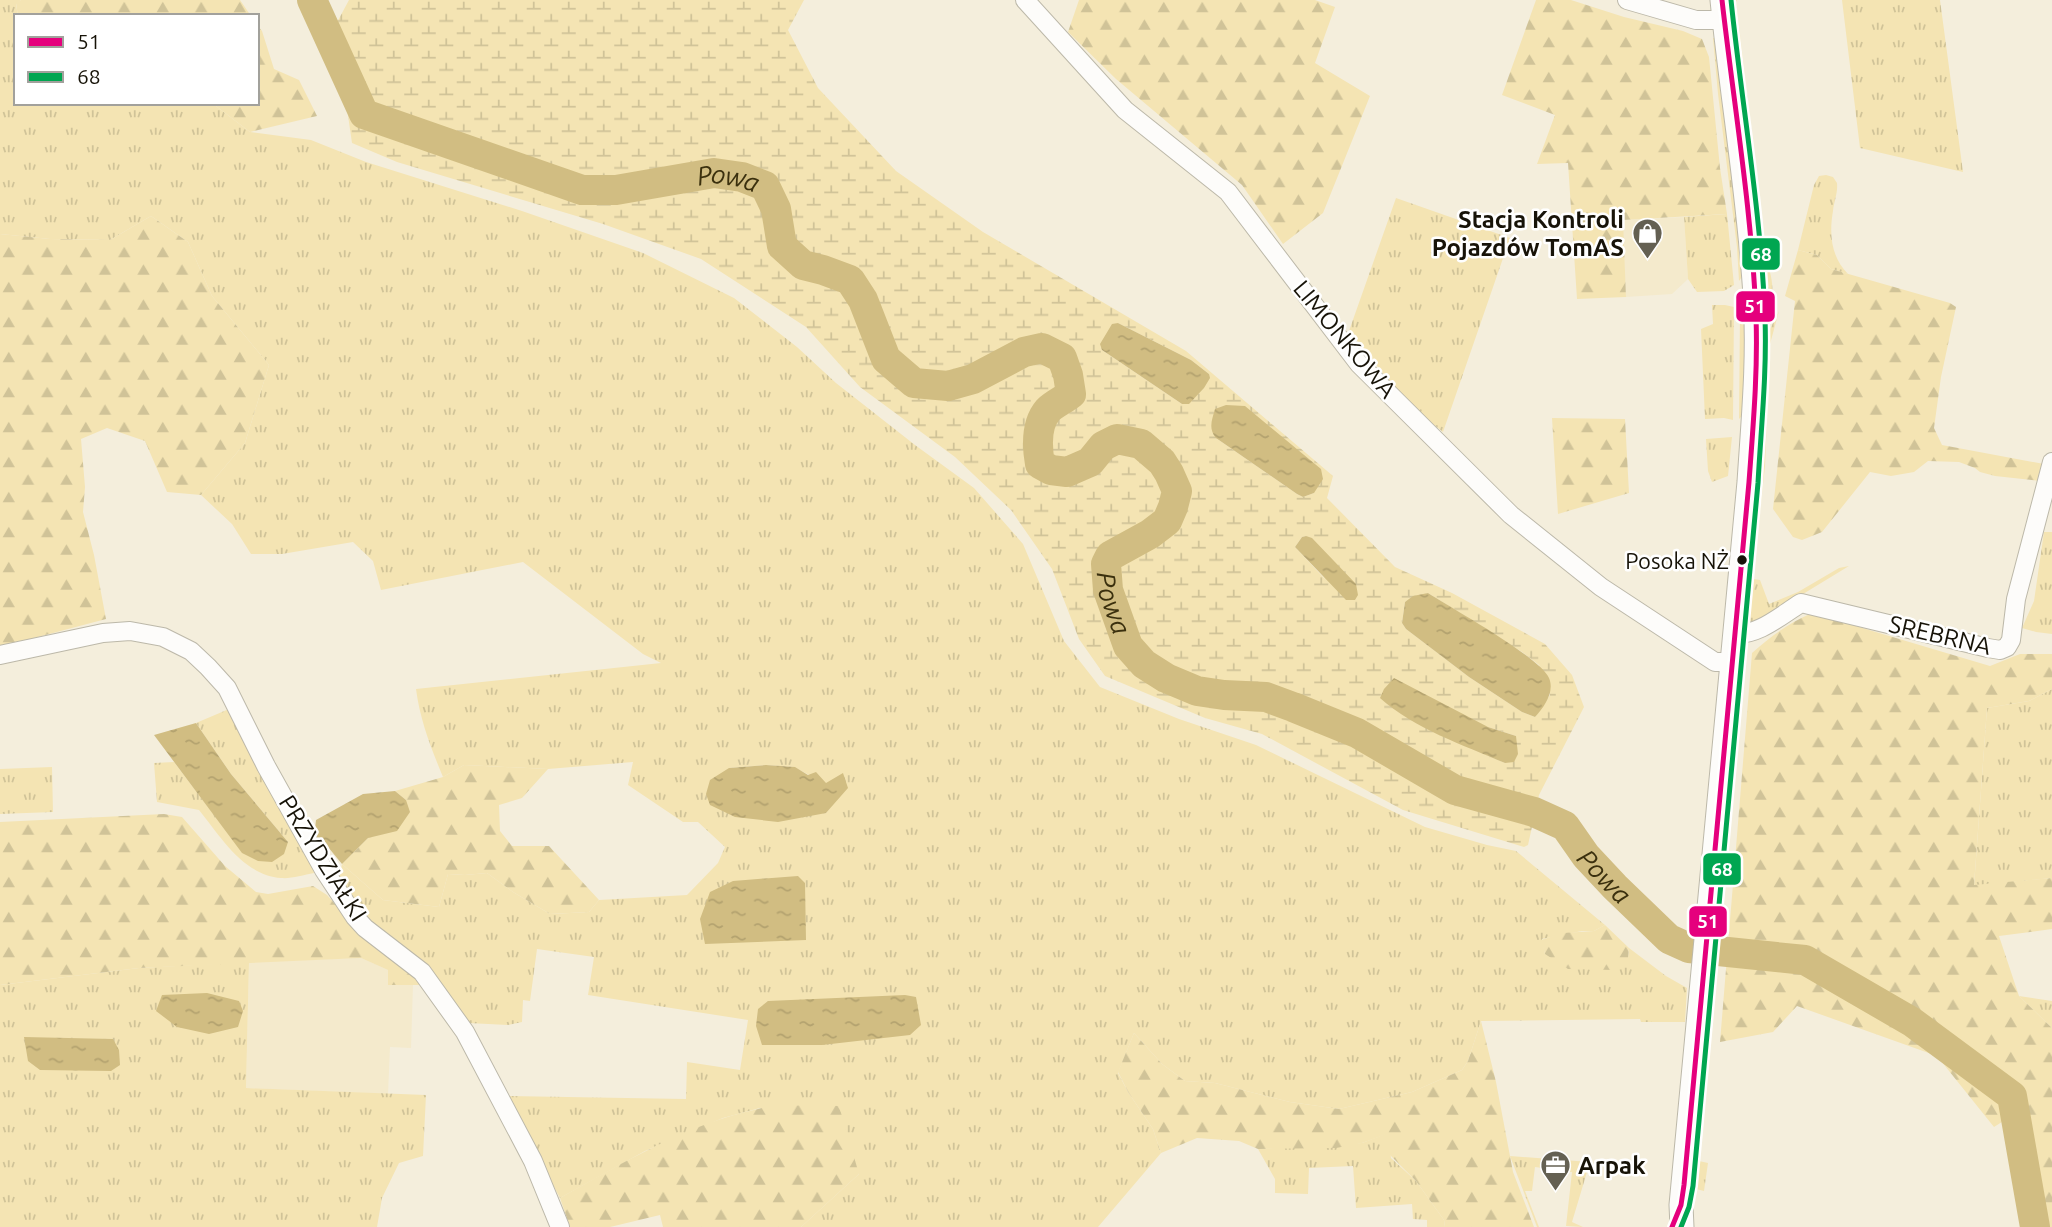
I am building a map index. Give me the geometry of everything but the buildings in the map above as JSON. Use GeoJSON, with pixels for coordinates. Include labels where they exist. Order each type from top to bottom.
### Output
{"type":"FeatureCollection","features":[{"type":"Feature","properties":{"kind":"street","name":"LIMONKOWA"},"geometry":{"type":"LineString","coordinates":[[1025,0],[1125,110],[1228,192],[1359,364],[1511,515],[1601,587],[1715,662],[1731,662]]}},
{"type":"Feature","properties":{"kind":"street"},"geometry":{"type":"LineString","coordinates":[[1627,0],[1696,20],[1723,10],[1745,183],[1756,323],[1753,429],[1682,1216],[1672,1227]]}},
{"type":"Feature","properties":{"kind":"street","name":"SREBRNA"},"geometry":{"type":"LineString","coordinates":[[1733,634],[1743,635],[1755,631],[1801,603],[1988,648],[2000,650],[2007,647],[2011,640],[2017,599],[2052,462]]}},
{"type":"Feature","properties":{"kind":"street","name":"PRZYDZIAŁKI"},"geometry":{"type":"LineString","coordinates":[[0,655],[103,633],[130,631],[163,637],[191,651],[208,667],[227,688],[266,766],[324,870],[355,917],[365,928],[422,972],[466,1032],[533,1161],[560,1227]]}},
{"type":"Feature","properties":{"kind":"shaded area"},"geometry":{"type":"Polygon","coordinates":[[[1684,217],[1688,279],[1672,294],[1626,297],[1622,220],[1684,217]]]}},
{"type":"Feature","properties":{"kind":"shaded area"},"geometry":{"type":"Polygon","coordinates":[[[361,958],[388,970],[389,985],[413,985],[411,1048],[390,1047],[388,1094],[246,1088],[249,962],[361,958]]]}},
{"type":"Feature","properties":{"kind":"green space"},"geometry":{"type":"Polygon","coordinates":[[[0,0],[21,0],[16,4],[18,14],[14,14],[14,105],[215,105],[250,132],[311,140],[366,162],[522,211],[643,253],[734,298],[797,347],[836,383],[974,488],[1023,544],[1064,641],[1100,687],[1179,719],[1256,745],[1425,827],[1516,851],[1605,925],[1594,931],[1542,939],[1545,954],[1628,958],[1629,948],[1687,988],[1685,1022],[1641,1022],[1640,1019],[1481,1021],[1468,1061],[1462,1070],[1412,1092],[1339,1109],[1290,1102],[1215,1083],[1185,1081],[1162,1064],[1134,1033],[1118,1073],[1153,1129],[1161,1153],[1098,1227],[801,1227],[859,1174],[760,1108],[723,1118],[645,1151],[560,1198],[505,1096],[686,1099],[687,1062],[740,1070],[748,1020],[588,995],[594,957],[537,949],[530,1001],[523,1000],[522,1022],[508,1025],[468,1023],[367,920],[339,879],[342,864],[383,900],[439,907],[448,874],[487,873],[550,914],[589,912],[599,900],[687,895],[718,863],[725,847],[698,822],[683,822],[628,785],[633,762],[548,769],[464,765],[443,777],[423,723],[416,689],[661,663],[643,654],[523,562],[381,590],[373,561],[353,542],[282,554],[251,554],[232,524],[201,495],[245,443],[269,365],[212,296],[188,242],[151,216],[110,240],[50,239],[0,234],[0,0]],[[766,765],[729,768],[826,813],[840,795],[826,784],[794,767],[766,765]]]}},
{"type":"Feature","properties":{"kind":"green space"},"geometry":{"type":"Polygon","coordinates":[[[21,0],[240,0],[250,14],[18,14],[16,3],[21,0]]]}},
{"type":"Feature","properties":{"kind":"green space"},"geometry":{"type":"Polygon","coordinates":[[[349,0],[804,0],[788,30],[818,88],[896,171],[983,232],[1186,351],[1333,476],[1327,498],[1395,567],[1452,593],[1545,644],[1572,675],[1584,707],[1539,795],[1528,845],[1524,847],[1403,810],[1262,734],[1205,718],[1105,676],[1079,639],[1052,569],[1011,510],[955,457],[860,387],[806,327],[701,259],[603,224],[397,162],[352,143],[335,26],[349,0]],[[1118,323],[1102,350],[1182,404],[1186,404],[1209,374],[1191,360],[1118,323]],[[1216,438],[1303,497],[1314,493],[1216,438]],[[1306,536],[1302,537],[1295,547],[1325,579],[1306,536]],[[1428,593],[1405,602],[1402,623],[1406,629],[1469,677],[1522,712],[1535,717],[1550,695],[1539,665],[1428,593]],[[1386,703],[1414,720],[1505,763],[1516,736],[1386,703]]]}},
{"type":"Feature","properties":{"kind":"green space"},"geometry":{"type":"Polygon","coordinates":[[[1079,0],[1315,0],[1335,7],[1315,63],[1370,96],[1323,213],[1283,244],[1242,185],[1116,79],[1068,32],[1079,0]]]}},
{"type":"Feature","properties":{"kind":"green space"},"geometry":{"type":"Polygon","coordinates":[[[1536,0],[1571,0],[1624,17],[1683,31],[1702,39],[1709,57],[1727,214],[1623,220],[1626,297],[1577,299],[1568,163],[1537,164],[1555,115],[1502,95],[1536,0]]]}},
{"type":"Feature","properties":{"kind":"green space"},"geometry":{"type":"Polygon","coordinates":[[[1730,0],[1737,0],[1764,247],[1772,283],[1768,303],[1764,303],[1730,0]]]}},
{"type":"Feature","properties":{"kind":"green space"},"geometry":{"type":"Polygon","coordinates":[[[1842,0],[1940,0],[1963,172],[1860,148],[1842,0]]]}},
{"type":"Feature","properties":{"kind":"green space"},"geometry":{"type":"Polygon","coordinates":[[[259,27],[274,69],[299,80],[317,116],[250,132],[215,105],[259,105],[259,27]]]}},
{"type":"Feature","properties":{"kind":"green space"},"geometry":{"type":"Polygon","coordinates":[[[1713,38],[1717,47],[1744,274],[1739,281],[1737,247],[1713,38]]]}},
{"type":"Feature","properties":{"kind":"green space"},"geometry":{"type":"Polygon","coordinates":[[[1819,176],[1833,177],[1837,183],[1832,237],[1838,260],[1848,274],[1831,269],[1817,255],[1798,250],[1814,185],[1819,176]]]}},
{"type":"Feature","properties":{"kind":"green space"},"geometry":{"type":"Polygon","coordinates":[[[1396,198],[1510,238],[1443,432],[1407,403],[1349,331],[1396,198]]]}},
{"type":"Feature","properties":{"kind":"green space"},"geometry":{"type":"Polygon","coordinates":[[[1727,214],[1734,285],[1724,291],[1697,292],[1688,279],[1684,217],[1727,214]]]}},
{"type":"Feature","properties":{"kind":"green space"},"geometry":{"type":"Polygon","coordinates":[[[151,216],[188,242],[212,296],[269,365],[245,443],[201,495],[167,492],[145,441],[107,428],[81,439],[85,487],[83,512],[106,619],[0,647],[0,234],[50,239],[110,240],[151,216]]]}},
{"type":"Feature","properties":{"kind":"green space"},"geometry":{"type":"Polygon","coordinates":[[[1798,250],[1817,255],[1831,269],[1956,307],[1941,377],[1934,428],[1942,445],[2044,464],[2040,481],[1995,476],[1959,462],[1928,461],[1914,472],[1891,476],[1870,472],[1822,532],[1802,540],[1793,537],[1773,509],[1795,301],[1785,296],[1798,250]]]}},
{"type":"Feature","properties":{"kind":"green space"},"geometry":{"type":"Polygon","coordinates":[[[1712,305],[1734,307],[1733,420],[1705,419],[1701,329],[1713,324],[1712,305]]]}},
{"type":"Feature","properties":{"kind":"green space"},"geometry":{"type":"Polygon","coordinates":[[[1740,311],[1745,320],[1743,415],[1739,419],[1740,311]]]}},
{"type":"Feature","properties":{"kind":"green space"},"geometry":{"type":"Polygon","coordinates":[[[1779,311],[1770,344],[1765,466],[1753,579],[1760,580],[1769,604],[1798,592],[1839,568],[1849,566],[1754,622],[1746,621],[1763,343],[1779,311]]]}},
{"type":"Feature","properties":{"kind":"green space"},"geometry":{"type":"Polygon","coordinates":[[[1552,418],[1625,419],[1629,493],[1558,514],[1552,418]]]}},
{"type":"Feature","properties":{"kind":"green space"},"geometry":{"type":"Polygon","coordinates":[[[1732,437],[1728,476],[1712,482],[1708,471],[1706,439],[1732,437]]]}},
{"type":"Feature","properties":{"kind":"green space"},"geometry":{"type":"Polygon","coordinates":[[[2044,532],[2052,532],[2052,634],[2022,628],[2034,601],[2044,532]]]}},
{"type":"Feature","properties":{"kind":"green space"},"geometry":{"type":"Polygon","coordinates":[[[1812,613],[1990,666],[2020,654],[2052,654],[2052,689],[2029,701],[1987,708],[1974,885],[2052,878],[2052,929],[1999,936],[2019,996],[2052,1028],[2052,1227],[2043,1227],[2042,1223],[2024,1108],[1994,1127],[1937,1056],[1797,1006],[1773,1032],[1720,1042],[1752,653],[1780,630],[1812,613]]]}},
{"type":"Feature","properties":{"kind":"green space"},"geometry":{"type":"Polygon","coordinates":[[[2052,689],[2052,878],[1974,886],[1987,708],[2029,701],[2052,689]]]}},
{"type":"Feature","properties":{"kind":"green space"},"geometry":{"type":"Polygon","coordinates":[[[229,709],[314,873],[281,878],[255,870],[234,853],[199,810],[157,802],[154,763],[174,762],[243,853],[288,842],[231,774],[196,723],[229,709]]]}},
{"type":"Feature","properties":{"kind":"green space"},"geometry":{"type":"Polygon","coordinates":[[[464,765],[548,769],[522,798],[499,805],[500,831],[512,846],[549,846],[599,900],[589,912],[550,914],[487,873],[448,874],[439,907],[383,900],[342,864],[406,800],[395,791],[443,777],[464,765]]]}},
{"type":"Feature","properties":{"kind":"green space"},"geometry":{"type":"Polygon","coordinates":[[[52,767],[53,812],[0,814],[0,769],[52,767]]]}},
{"type":"Feature","properties":{"kind":"green space"},"geometry":{"type":"Polygon","coordinates":[[[164,814],[182,817],[225,866],[256,892],[268,894],[313,886],[327,895],[358,930],[416,976],[420,985],[388,985],[388,970],[361,958],[139,968],[0,985],[0,822],[164,814]]]}},
{"type":"Feature","properties":{"kind":"green space"},"geometry":{"type":"Polygon","coordinates":[[[1605,925],[1629,948],[1628,958],[1615,970],[1568,969],[1545,954],[1541,940],[1563,933],[1594,931],[1605,925]]]}},
{"type":"Feature","properties":{"kind":"green space"},"geometry":{"type":"Polygon","coordinates":[[[249,962],[246,1088],[426,1095],[423,1156],[399,1163],[382,1198],[377,1227],[0,1227],[0,985],[139,968],[249,962]]]}},
{"type":"Feature","properties":{"kind":"green space"},"geometry":{"type":"Polygon","coordinates":[[[2019,996],[2052,1001],[2052,1028],[2019,996]]]}},
{"type":"Feature","properties":{"kind":"green space"},"geometry":{"type":"Polygon","coordinates":[[[1481,1021],[1513,1172],[1534,1227],[1445,1227],[1444,1220],[1416,1181],[1383,1148],[1387,1134],[1336,1148],[1258,1149],[1239,1141],[1197,1138],[1161,1153],[1153,1129],[1118,1072],[1134,1033],[1162,1064],[1185,1081],[1215,1083],[1290,1102],[1339,1109],[1412,1092],[1462,1070],[1468,1061],[1481,1021]]]}},
{"type":"Feature","properties":{"kind":"green space"},"geometry":{"type":"Polygon","coordinates":[[[839,1106],[859,1174],[801,1227],[663,1227],[660,1215],[610,1227],[570,1227],[560,1198],[681,1134],[732,1115],[767,1107],[839,1106]]]}},
{"type":"Feature","properties":{"kind":"green space"},"geometry":{"type":"Polygon","coordinates":[[[1388,1133],[1391,1158],[1416,1181],[1444,1220],[1445,1227],[1427,1227],[1427,1220],[1413,1219],[1412,1204],[1356,1208],[1353,1166],[1309,1168],[1308,1194],[1275,1193],[1275,1179],[1258,1149],[1362,1143],[1388,1133]]]}},
{"type":"Feature","properties":{"kind":"green space"},"geometry":{"type":"Polygon","coordinates":[[[1510,1156],[1590,1162],[1572,1222],[1583,1227],[1566,1226],[1572,1172],[1535,1167],[1532,1191],[1525,1191],[1537,1227],[1510,1156]]]}},
{"type":"Feature","properties":{"kind":"green space"},"geometry":{"type":"Polygon","coordinates":[[[1699,1161],[1708,1163],[1704,1191],[1696,1189],[1699,1161]]]}},
{"type":"Feature","properties":{"kind":"water"},"geometry":{"type":"Polygon","coordinates":[[[1118,323],[1191,360],[1209,374],[1210,378],[1204,388],[1189,404],[1182,404],[1102,350],[1100,344],[1112,324],[1118,323]]]}},
{"type":"Feature","properties":{"kind":"water"},"geometry":{"type":"Polygon","coordinates":[[[1226,405],[1245,406],[1321,469],[1323,479],[1314,493],[1303,497],[1297,494],[1216,438],[1211,427],[1215,409],[1226,405]]]}},
{"type":"Feature","properties":{"kind":"water"},"geometry":{"type":"Polygon","coordinates":[[[1302,537],[1312,538],[1356,584],[1358,595],[1355,600],[1346,600],[1295,547],[1302,537]]]}},
{"type":"Feature","properties":{"kind":"water"},"geometry":{"type":"Polygon","coordinates":[[[1428,593],[1513,646],[1542,669],[1549,678],[1551,689],[1545,704],[1535,717],[1522,712],[1469,677],[1406,629],[1402,623],[1405,602],[1413,596],[1428,593]]]}},
{"type":"Feature","properties":{"kind":"water"},"geometry":{"type":"Polygon","coordinates":[[[1394,678],[1488,727],[1516,736],[1518,754],[1514,762],[1505,763],[1408,719],[1380,698],[1394,678]]]}},
{"type":"Feature","properties":{"kind":"water"},"geometry":{"type":"Polygon","coordinates":[[[196,723],[231,774],[288,842],[284,854],[272,862],[258,861],[242,853],[154,735],[196,723]]]}},
{"type":"Feature","properties":{"kind":"water"},"geometry":{"type":"Polygon","coordinates":[[[766,765],[795,767],[808,775],[816,772],[826,783],[843,773],[848,788],[826,813],[778,822],[735,817],[710,805],[706,794],[710,780],[729,768],[766,765]]]}},
{"type":"Feature","properties":{"kind":"water"},"geometry":{"type":"Polygon","coordinates":[[[395,791],[406,800],[410,812],[397,831],[368,838],[342,864],[328,847],[314,838],[316,820],[363,794],[395,791]]]}},
{"type":"Feature","properties":{"kind":"water"},"geometry":{"type":"Polygon","coordinates":[[[798,876],[805,883],[806,940],[705,944],[700,919],[710,892],[733,881],[798,876]]]}},
{"type":"Feature","properties":{"kind":"water"},"geometry":{"type":"Polygon","coordinates":[[[207,993],[239,1001],[243,1011],[238,1027],[209,1034],[177,1027],[156,1011],[162,995],[207,993]]]}},
{"type":"Feature","properties":{"kind":"water"},"geometry":{"type":"Polygon","coordinates":[[[905,995],[916,997],[921,1025],[910,1035],[822,1045],[762,1045],[756,1026],[758,1009],[768,1001],[905,995]]]}},
{"type":"Feature","properties":{"kind":"water"},"geometry":{"type":"Polygon","coordinates":[[[24,1037],[113,1039],[119,1050],[120,1065],[111,1071],[40,1070],[28,1061],[24,1037]]]}},
{"type":"Feature","properties":{"kind":"waterway","name":"Powa"},"geometry":{"type":"LineString","coordinates":[[312,0],[364,114],[582,190],[616,190],[714,173],[742,177],[765,186],[776,209],[782,246],[803,265],[850,280],[863,300],[886,359],[914,383],[948,386],[973,379],[1024,352],[1042,348],[1062,358],[1071,394],[1048,410],[1041,422],[1038,443],[1040,464],[1051,470],[1067,472],[1090,462],[1103,446],[1117,439],[1141,444],[1162,462],[1177,491],[1167,521],[1150,534],[1110,556],[1106,564],[1108,590],[1128,646],[1144,664],[1166,678],[1197,691],[1266,697],[1293,707],[1357,733],[1455,790],[1534,812],[1565,826],[1586,856],[1669,939],[1689,948],[1805,960],[1912,1022],[2012,1096],[2035,1227]]}},
{"type":"Feature","properties":{"kind":"transit line","name":"51"},"geometry":{"type":"LineString","coordinates":[[1672,1227],[1681,1205],[1684,1185],[1749,482],[1756,379],[1756,317],[1751,238],[1722,0]]}},
{"type":"Feature","properties":{"kind":"transit line","name":"68"},"geometry":{"type":"LineString","coordinates":[[1681,1227],[1693,1186],[1758,483],[1764,380],[1765,318],[1760,238],[1731,0]]}},
{"type":"Feature","properties":{"kind":"place","name":"Stacja Kontroli Pojazdów TomAS"},"geometry":{"type":"Point","coordinates":[1647,260]}},
{"type":"Feature","properties":{"kind":"place","name":"Posoka NŻ"},"geometry":{"type":"Point","coordinates":[1742,560]}},
{"type":"Feature","properties":{"kind":"place","name":"Arpak"},"geometry":{"type":"Point","coordinates":[1555,1192]}}]}
